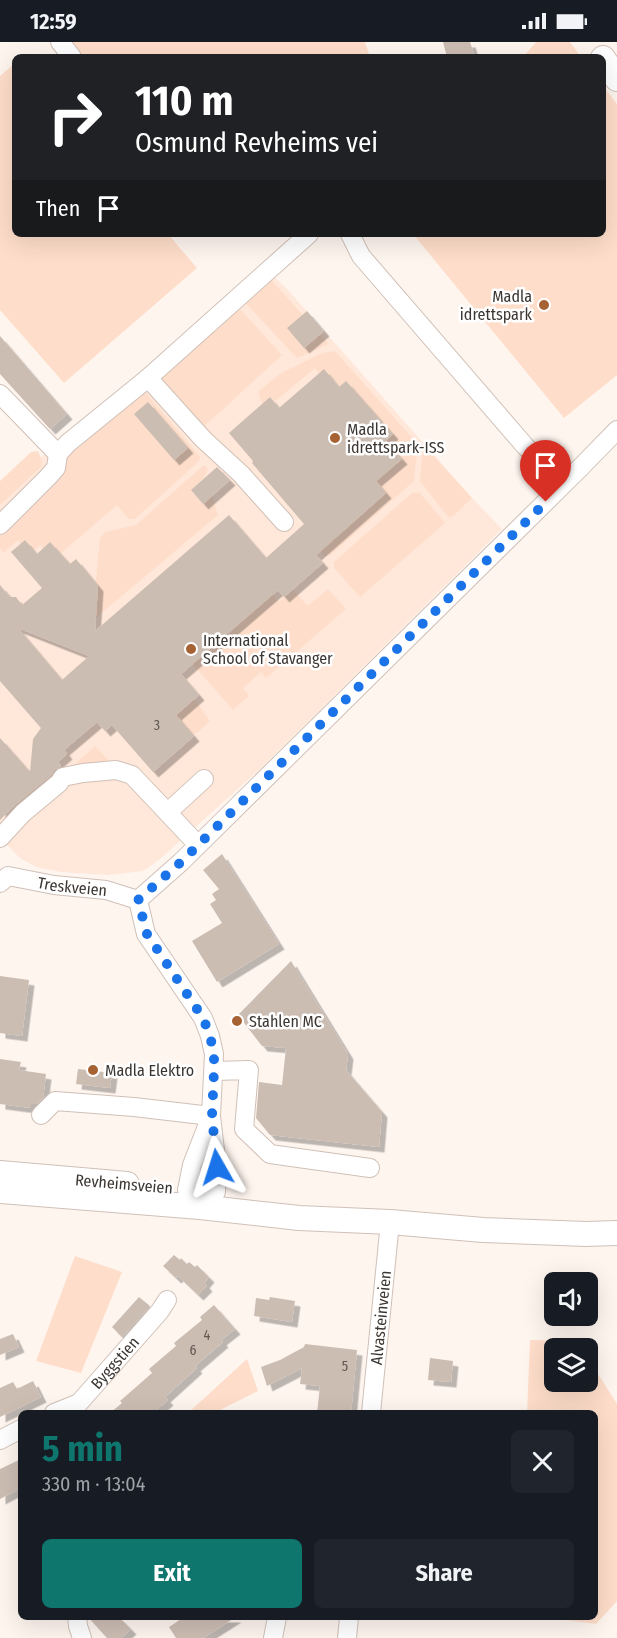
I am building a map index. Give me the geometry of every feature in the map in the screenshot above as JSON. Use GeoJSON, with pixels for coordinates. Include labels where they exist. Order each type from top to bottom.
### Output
{"type":"FeatureCollection","features":[{"type":"Feature","properties":{"kind":"main road"},"geometry":{"type":"LineString","coordinates":[[606,64],[617,79]]}},
{"type":"Feature","properties":{"kind":"main road","name":"Revheimsveien"},"geometry":{"type":"LineString","coordinates":[[0,1173],[201,1196],[301,1203],[390,1222],[483,1230],[617,1233]]}},
{"type":"Feature","properties":{"kind":"main road","name":"Revheimsveien"},"geometry":{"type":"LineString","coordinates":[[0,1191],[201,1196]]}},
{"type":"Feature","properties":{"kind":"street"},"geometry":{"type":"LineString","coordinates":[[60,42],[70,54]]}},
{"type":"Feature","properties":{"kind":"street"},"geometry":{"type":"LineString","coordinates":[[0,525],[56,468],[58,454],[68,443],[148,378],[306,237]]}},
{"type":"Feature","properties":{"kind":"street"},"geometry":{"type":"LineString","coordinates":[[352,237],[361,256],[542,463]]}},
{"type":"Feature","properties":{"kind":"street"},"geometry":{"type":"LineString","coordinates":[[148,378],[203,440],[241,474],[284,522]]}},
{"type":"Feature","properties":{"kind":"street"},"geometry":{"type":"LineString","coordinates":[[0,394],[58,454]]}},
{"type":"Feature","properties":{"kind":"street"},"geometry":{"type":"LineString","coordinates":[[201,1196],[217,1167],[212,1116],[214,1054],[203,1018],[147,934],[138,900],[198,845],[617,430]]}},
{"type":"Feature","properties":{"kind":"street"},"geometry":{"type":"LineString","coordinates":[[0,837],[63,777],[116,770],[132,775],[198,845]]}},
{"type":"Feature","properties":{"kind":"street"},"geometry":{"type":"LineString","coordinates":[[168,812],[204,779]]}},
{"type":"Feature","properties":{"kind":"street","name":"Treskveien"},"geometry":{"type":"LineString","coordinates":[[3,875],[54,885],[106,890],[138,900]]}},
{"type":"Feature","properties":{"kind":"street"},"geometry":{"type":"LineString","coordinates":[[214,1071],[249,1071],[244,1129],[270,1154],[370,1168]]}},
{"type":"Feature","properties":{"kind":"street"},"geometry":{"type":"LineString","coordinates":[[42,1114],[56,1101],[212,1116]]}},
{"type":"Feature","properties":{"kind":"street"},"geometry":{"type":"LineString","coordinates":[[201,1196],[192,1165],[212,1116]]}},
{"type":"Feature","properties":{"kind":"street","name":"Alvasteinveien"},"geometry":{"type":"LineString","coordinates":[[370,1410],[390,1222]]}},
{"type":"Feature","properties":{"kind":"street","name":"Byggstien"},"geometry":{"type":"LineString","coordinates":[[62,1410],[79,1404],[167,1300]]}},
{"type":"Feature","properties":{"kind":"street"},"geometry":{"type":"LineString","coordinates":[[0,1440],[18,1431]]}},
{"type":"Feature","properties":{"kind":"street"},"geometry":{"type":"LineString","coordinates":[[77,1620],[82,1638]]}},
{"type":"Feature","properties":{"kind":"street"},"geometry":{"type":"LineString","coordinates":[[257,1638],[275,1638],[277,1620]]}},
{"type":"Feature","properties":{"kind":"street"},"geometry":{"type":"LineString","coordinates":[[347,1638],[349,1620]]}},
{"type":"Feature","properties":{"kind":"shaded area"},"geometry":{"type":"Polygon","coordinates":[[[68,42],[365,42],[369,54],[78,54],[68,42]]]}},
{"type":"Feature","properties":{"kind":"shaded area"},"geometry":{"type":"Polygon","coordinates":[[[536,42],[570,42],[579,54],[526,54],[536,42]]]}},
{"type":"Feature","properties":{"kind":"shaded area"},"geometry":{"type":"Polygon","coordinates":[[[12,66],[12,237],[171,237],[197,268],[64,383],[0,310],[0,76],[12,66]]]}},
{"type":"Feature","properties":{"kind":"shaded area","name":"Madla idrettspark"},"geometry":{"type":"Polygon","coordinates":[[[606,90],[617,104],[617,375],[564,418],[415,237],[606,237],[606,90]]]}},
{"type":"Feature","properties":{"kind":"shaded area","name":"International School of Stavanger"},"geometry":{"type":"Polygon","coordinates":[[[263,266],[287,289],[502,529],[260,769],[160,859],[143,871],[108,875],[61,872],[36,867],[20,858],[0,838],[0,494],[263,266]]]}},
{"type":"Feature","properties":{"kind":"shaded area"},"geometry":{"type":"Polygon","coordinates":[[[265,273],[329,344],[297,358],[239,296],[265,273]]]}},
{"type":"Feature","properties":{"kind":"shaded area"},"geometry":{"type":"Polygon","coordinates":[[[237,306],[282,355],[198,432],[153,383],[237,306]]]}},
{"type":"Feature","properties":{"kind":"shaded area"},"geometry":{"type":"Polygon","coordinates":[[[335,351],[414,440],[417,449],[414,481],[329,556],[324,556],[318,549],[357,405],[335,380],[329,385],[315,368],[267,408],[262,403],[258,392],[281,373],[323,353],[335,351]]]}},
{"type":"Feature","properties":{"kind":"shaded area"},"geometry":{"type":"Polygon","coordinates":[[[141,390],[200,457],[199,461],[135,519],[129,519],[117,505],[53,560],[40,545],[29,554],[18,540],[3,553],[0,548],[0,522],[56,456],[141,390]]]}},
{"type":"Feature","properties":{"kind":"shaded area"},"geometry":{"type":"Polygon","coordinates":[[[423,444],[472,498],[453,516],[448,517],[420,481],[423,444]]]}},
{"type":"Feature","properties":{"kind":"shaded area"},"geometry":{"type":"Polygon","coordinates":[[[38,451],[42,461],[41,467],[0,505],[0,481],[31,452],[38,451]]]}},
{"type":"Feature","properties":{"kind":"shaded area"},"geometry":{"type":"Polygon","coordinates":[[[204,465],[208,469],[204,478],[191,490],[203,504],[212,496],[218,515],[92,621],[100,538],[105,532],[136,525],[204,465]]]}},
{"type":"Feature","properties":{"kind":"shaded area"},"geometry":{"type":"Polygon","coordinates":[[[412,493],[420,493],[445,523],[360,597],[334,568],[334,562],[412,493]]]}},
{"type":"Feature","properties":{"kind":"shaded area"},"geometry":{"type":"Polygon","coordinates":[[[328,589],[346,609],[266,678],[261,672],[243,688],[249,696],[233,710],[191,662],[272,594],[279,602],[293,590],[308,606],[328,589]]]}},
{"type":"Feature","properties":{"kind":"shaded area"},"geometry":{"type":"Polygon","coordinates":[[[191,694],[210,721],[198,732],[187,736],[170,714],[191,694]]]}},
{"type":"Feature","properties":{"kind":"shaded area"},"geometry":{"type":"Polygon","coordinates":[[[95,746],[111,763],[73,766],[95,746]]]}},
{"type":"Feature","properties":{"kind":"shaded area"},"geometry":{"type":"Polygon","coordinates":[[[75,1256],[122,1272],[81,1373],[36,1361],[75,1256]]]}},
{"type":"Feature","properties":{"kind":"shaded area"},"geometry":{"type":"Polygon","coordinates":[[[530,1340],[544,1340],[544,1392],[598,1392],[598,1374],[617,1404],[617,1601],[596,1624],[566,1620],[598,1620],[598,1410],[527,1410],[530,1340]]]}},
{"type":"Feature","properties":{"kind":"shaded area"},"geometry":{"type":"Polygon","coordinates":[[[247,1359],[258,1391],[220,1410],[191,1410],[247,1359]]]}},
{"type":"Feature","properties":{"kind":"building"},"geometry":{"type":"Polygon","coordinates":[[[443,42],[470,42],[474,54],[446,54],[443,42]]]}},
{"type":"Feature","properties":{"kind":"building"},"geometry":{"type":"Polygon","coordinates":[[[307,311],[324,331],[304,348],[287,328],[307,311]]]}},
{"type":"Feature","properties":{"kind":"building"},"geometry":{"type":"Polygon","coordinates":[[[0,336],[67,414],[50,429],[0,374],[0,336]]]}},
{"type":"Feature","properties":{"kind":"building"},"geometry":{"type":"Polygon","coordinates":[[[324,369],[339,387],[346,381],[393,434],[386,441],[402,459],[376,481],[386,493],[316,555],[323,563],[284,597],[278,590],[181,674],[199,695],[176,715],[194,736],[153,772],[112,725],[105,731],[97,722],[64,750],[67,754],[58,762],[61,766],[0,820],[0,738],[30,772],[33,739],[41,728],[0,681],[0,585],[10,597],[16,597],[22,605],[42,588],[11,552],[25,540],[37,554],[50,542],[70,564],[76,559],[98,586],[95,631],[229,515],[266,558],[304,524],[229,433],[270,397],[279,408],[324,369]],[[18,628],[62,680],[89,656],[18,628]]]}},
{"type":"Feature","properties":{"kind":"building"},"geometry":{"type":"Polygon","coordinates":[[[148,402],[188,448],[174,460],[134,414],[148,402]]]}},
{"type":"Feature","properties":{"kind":"building"},"geometry":{"type":"Polygon","coordinates":[[[217,467],[230,480],[203,504],[191,490],[217,467]]]}},
{"type":"Feature","properties":{"kind":"building"},"geometry":{"type":"Polygon","coordinates":[[[222,854],[279,944],[217,982],[192,941],[222,923],[210,904],[216,900],[212,894],[219,889],[203,870],[222,854]]]}},
{"type":"Feature","properties":{"kind":"building"},"geometry":{"type":"Polygon","coordinates":[[[291,961],[348,1054],[346,1070],[382,1112],[379,1147],[270,1135],[256,1118],[259,1082],[282,1085],[286,1048],[262,1046],[238,1015],[291,961]]]}},
{"type":"Feature","properties":{"kind":"building"},"geometry":{"type":"Polygon","coordinates":[[[0,976],[29,980],[22,1036],[0,1033],[0,976]]]}},
{"type":"Feature","properties":{"kind":"building"},"geometry":{"type":"Polygon","coordinates":[[[0,1059],[21,1062],[19,1070],[46,1074],[43,1098],[36,1104],[31,1104],[31,1108],[0,1104],[0,1059]]]}},
{"type":"Feature","properties":{"kind":"building"},"geometry":{"type":"Polygon","coordinates":[[[78,1069],[112,1073],[110,1088],[76,1084],[78,1069]]]}},
{"type":"Feature","properties":{"kind":"building"},"geometry":{"type":"Polygon","coordinates":[[[174,1255],[187,1264],[189,1262],[195,1267],[197,1265],[209,1277],[204,1283],[207,1286],[198,1295],[178,1276],[176,1278],[163,1266],[174,1255]]]}},
{"type":"Feature","properties":{"kind":"building"},"geometry":{"type":"Polygon","coordinates":[[[139,1297],[150,1306],[122,1337],[112,1327],[139,1297]]]}},
{"type":"Feature","properties":{"kind":"building"},"geometry":{"type":"Polygon","coordinates":[[[270,1297],[295,1301],[292,1322],[254,1316],[256,1298],[269,1300],[270,1297]]]}},
{"type":"Feature","properties":{"kind":"building"},"geometry":{"type":"Polygon","coordinates":[[[214,1305],[235,1329],[195,1366],[197,1368],[165,1397],[168,1400],[156,1410],[114,1410],[122,1403],[120,1401],[152,1373],[149,1369],[176,1346],[174,1343],[202,1320],[200,1317],[214,1305]]]}},
{"type":"Feature","properties":{"kind":"building"},"geometry":{"type":"Polygon","coordinates":[[[13,1334],[19,1347],[0,1355],[0,1339],[13,1334]]]}},
{"type":"Feature","properties":{"kind":"building"},"geometry":{"type":"Polygon","coordinates":[[[305,1344],[357,1350],[351,1410],[317,1410],[320,1386],[300,1384],[302,1368],[267,1386],[261,1367],[304,1347],[305,1344]]]}},
{"type":"Feature","properties":{"kind":"building"},"geometry":{"type":"Polygon","coordinates":[[[430,1358],[453,1361],[451,1382],[428,1380],[430,1358]]]}},
{"type":"Feature","properties":{"kind":"building"},"geometry":{"type":"Polygon","coordinates":[[[33,1381],[41,1397],[0,1417],[0,1388],[13,1382],[17,1389],[33,1381]]]}},
{"type":"Feature","properties":{"kind":"building"},"geometry":{"type":"Polygon","coordinates":[[[18,1460],[18,1490],[0,1499],[0,1469],[18,1460]]]}},
{"type":"Feature","properties":{"kind":"building"},"geometry":{"type":"Polygon","coordinates":[[[91,1620],[122,1620],[131,1629],[121,1638],[107,1638],[91,1620]]]}},
{"type":"Feature","properties":{"kind":"building"},"geometry":{"type":"Polygon","coordinates":[[[180,1620],[231,1620],[203,1638],[176,1638],[169,1627],[180,1620]]]}},
{"type":"Feature","properties":{"kind":"place","name":"Madla idrettspark"},"geometry":{"type":"Point","coordinates":[544,305]}},
{"type":"Feature","properties":{"kind":"place","name":"Madla idrettspark-ISS"},"geometry":{"type":"Point","coordinates":[335,438]}},
{"type":"Feature","properties":{"kind":"place","name":"International School of Stavanger"},"geometry":{"type":"Point","coordinates":[191,649]}},
{"type":"Feature","properties":{"kind":"place","name":"Stahlen MC"},"geometry":{"type":"Point","coordinates":[237,1021]}},
{"type":"Feature","properties":{"kind":"place","name":"Madla Elektro"},"geometry":{"type":"Point","coordinates":[93,1070]}},
{"type":"Feature","properties":{"kind":"route"},"geometry":{"type":"LineString","coordinates":[[217,1167],[212,1116],[214,1054],[210,1036],[203,1018],[147,934],[138,900],[181,862],[546,502]]}}]}
